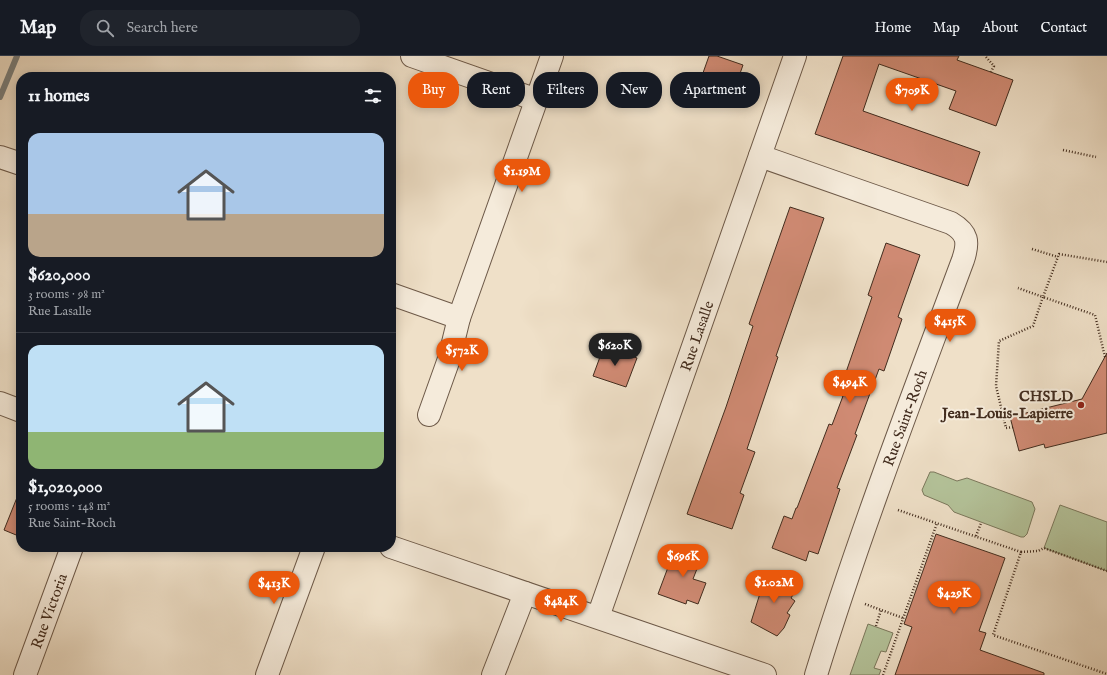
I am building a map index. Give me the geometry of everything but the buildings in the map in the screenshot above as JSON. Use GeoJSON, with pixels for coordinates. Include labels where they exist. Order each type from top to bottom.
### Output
{"type":"FeatureCollection","features":[{"type":"Feature","properties":{"kind":"street"},"geometry":{"type":"LineString","coordinates":[[412,56],[533,99]]}},
{"type":"Feature","properties":{"kind":"street"},"geometry":{"type":"LineString","coordinates":[[546,72],[552,56]]}},
{"type":"Feature","properties":{"kind":"street","name":"Rue Lasalle"},"geometry":{"type":"LineString","coordinates":[[598,617],[795,56]]}},
{"type":"Feature","properties":{"kind":"street"},"geometry":{"type":"LineString","coordinates":[[429,415],[449,359],[459,318],[533,108]]}},
{"type":"Feature","properties":{"kind":"street","name":"Rue Saint-Roch"},"geometry":{"type":"LineString","coordinates":[[760,156],[951,223],[960,230],[967,239],[967,249],[900,430],[838,605],[816,675]]}},
{"type":"Feature","properties":{"kind":"street"},"geometry":{"type":"LineString","coordinates":[[0,157],[16,162]]}},
{"type":"Feature","properties":{"kind":"street"},"geometry":{"type":"LineString","coordinates":[[396,296],[459,318]]}},
{"type":"Feature","properties":{"kind":"street"},"geometry":{"type":"LineString","coordinates":[[0,403],[16,409]]}},
{"type":"Feature","properties":{"kind":"street"},"geometry":{"type":"LineString","coordinates":[[396,549],[598,617],[741,671],[765,675]]}},
{"type":"Feature","properties":{"kind":"street","name":"Rue Victoria"},"geometry":{"type":"LineString","coordinates":[[25,675],[70,552]]}},
{"type":"Feature","properties":{"kind":"street"},"geometry":{"type":"LineString","coordinates":[[267,675],[312,552]]}},
{"type":"Feature","properties":{"kind":"street"},"geometry":{"type":"LineString","coordinates":[[493,675],[525,593]]}},
{"type":"Feature","properties":{"kind":"path"},"geometry":{"type":"LineString","coordinates":[[986,57],[994,66],[991,72]]}},
{"type":"Feature","properties":{"kind":"path"},"geometry":{"type":"LineString","coordinates":[[1063,150],[1096,157]]}},
{"type":"Feature","properties":{"kind":"path"},"geometry":{"type":"LineString","coordinates":[[1032,249],[1058,257]]}},
{"type":"Feature","properties":{"kind":"path"},"geometry":{"type":"LineString","coordinates":[[1013,427],[1006,428],[996,386],[999,341],[1033,326],[1059,254],[1107,262]]}},
{"type":"Feature","properties":{"kind":"path"},"geometry":{"type":"LineString","coordinates":[[1018,288],[1095,315],[1105,357]]}},
{"type":"Feature","properties":{"kind":"path"},"geometry":{"type":"LineString","coordinates":[[898,510],[1021,552],[1038,551],[1044,548],[1107,571]]}},
{"type":"Feature","properties":{"kind":"path"},"geometry":{"type":"LineString","coordinates":[[883,675],[911,599],[936,523]]}},
{"type":"Feature","properties":{"kind":"path"},"geometry":{"type":"LineString","coordinates":[[976,536],[981,523]]}},
{"type":"Feature","properties":{"kind":"path"},"geometry":{"type":"LineString","coordinates":[[1021,552],[993,635],[1107,674]]}},
{"type":"Feature","properties":{"kind":"path"},"geometry":{"type":"LineString","coordinates":[[865,604],[903,618]]}},
{"type":"Feature","properties":{"kind":"path"},"geometry":{"type":"LineString","coordinates":[[876,626],[881,610]]}},
{"type":"Feature","properties":{"kind":"green space"},"geometry":{"type":"Polygon","coordinates":[[[930,472],[934,472],[957,481],[967,478],[1032,502],[1035,509],[1027,534],[1024,537],[1021,537],[954,512],[948,505],[924,495],[922,490],[930,472]]]}},
{"type":"Feature","properties":{"kind":"green space"},"geometry":{"type":"Polygon","coordinates":[[[1060,505],[1107,522],[1107,571],[1044,548],[1060,505]]]}},
{"type":"Feature","properties":{"kind":"green space"},"geometry":{"type":"Polygon","coordinates":[[[868,624],[893,633],[886,652],[881,651],[874,668],[881,670],[879,675],[850,675],[868,624]]]}},
{"type":"Feature","properties":{"kind":"waterway"},"geometry":{"type":"LineString","coordinates":[[0,97],[17,56]]}},
{"type":"Feature","properties":{"kind":"place","name":"CHSLD Jean-Louis-Lapierre"},"geometry":{"type":"Point","coordinates":[1081,405]}}]}
